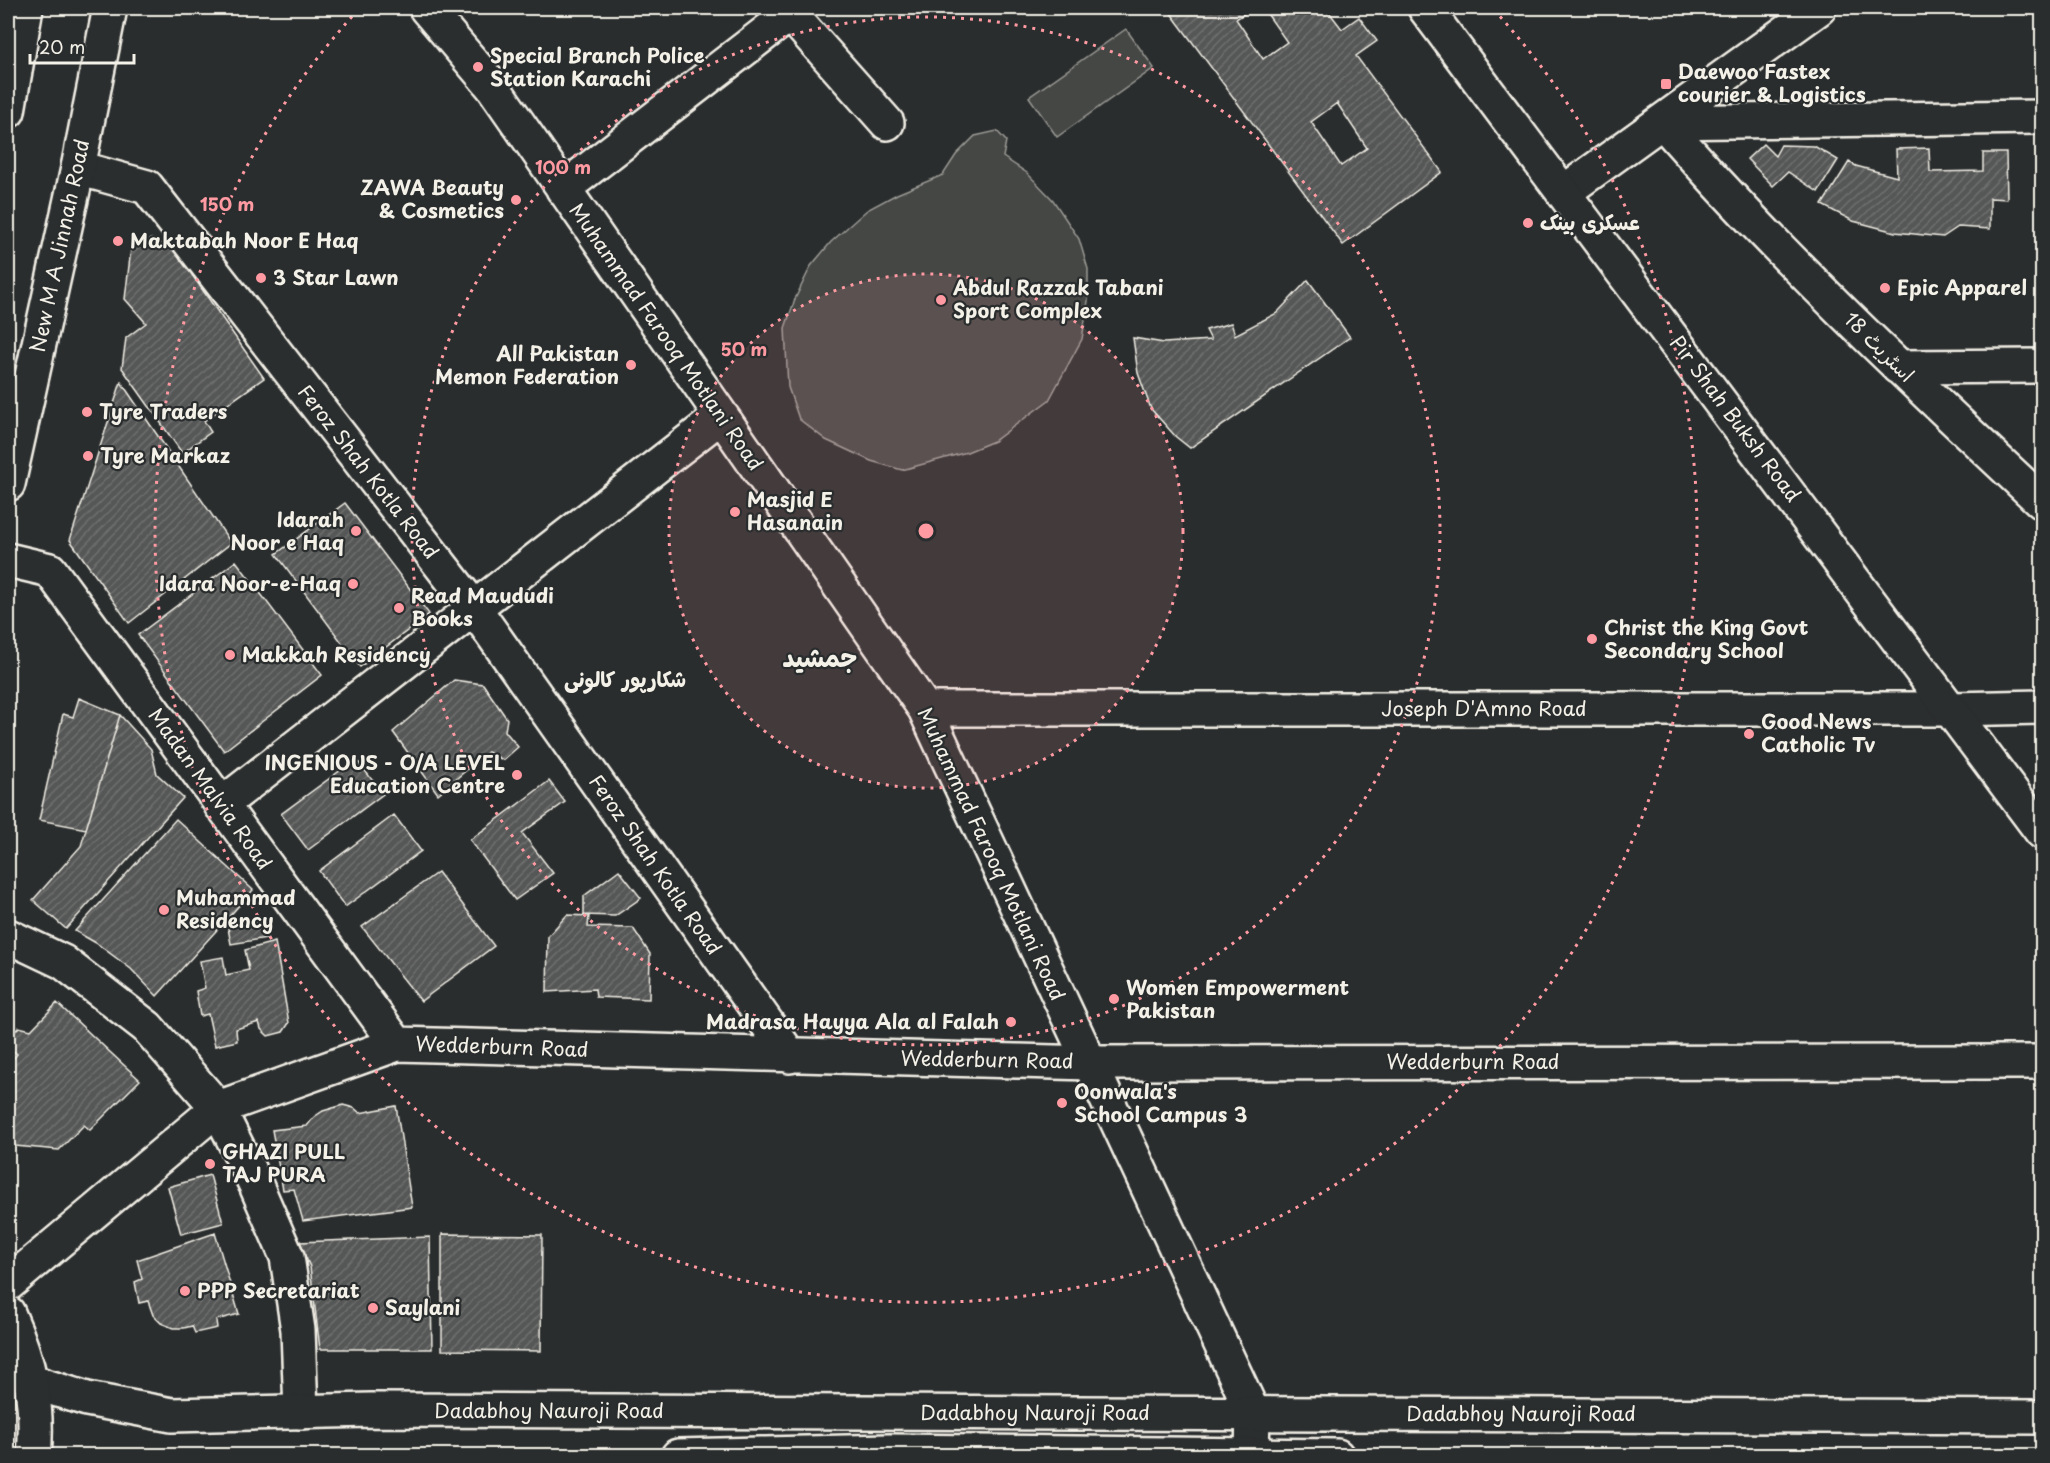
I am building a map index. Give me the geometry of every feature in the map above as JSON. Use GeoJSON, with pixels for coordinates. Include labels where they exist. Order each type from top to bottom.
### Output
{"type":"FeatureCollection","features":[{"type":"Feature","properties":{"kind":"street"},"geometry":{"type":"LineString","coordinates":[[8,111],[26,8]]}},
{"type":"Feature","properties":{"kind":"street","name":"New M A Jinnah Road"},"geometry":{"type":"LineString","coordinates":[[8,484],[78,168],[110,8]]}},
{"type":"Feature","properties":{"kind":"street","name":"Muhammad Farooq Motlani Road"},"geometry":{"type":"LineString","coordinates":[[426,8],[493,87],[925,709],[1253,1413],[1252,1454]]}},
{"type":"Feature","properties":{"kind":"street","name":"Pir Shah Buksh Road"},"geometry":{"type":"LineString","coordinates":[[1425,8],[2043,832]]}},
{"type":"Feature","properties":{"kind":"street"},"geometry":{"type":"LineString","coordinates":[[1564,192],[1819,8]]}},
{"type":"Feature","properties":{"kind":"street"},"geometry":{"type":"LineString","coordinates":[[563,189],[788,11],[887,123]]}},
{"type":"Feature","properties":{"kind":"street"},"geometry":{"type":"LineString","coordinates":[[1663,122],[2043,117]]}},
{"type":"Feature","properties":{"kind":"street","name":"اسٹریٹ 18"},"geometry":{"type":"LineString","coordinates":[[1663,122],[1719,186],[1898,367],[2043,502]]}},
{"type":"Feature","properties":{"kind":"street","name":"Feroz Shah Kotla Road"},"geometry":{"type":"LineString","coordinates":[[78,168],[147,187],[474,608],[790,1056]]}},
{"type":"Feature","properties":{"kind":"street"},"geometry":{"type":"LineString","coordinates":[[1898,367],[2043,366]]}},
{"type":"Feature","properties":{"kind":"street"},"geometry":{"type":"LineString","coordinates":[[221,805],[721,416]]}},
{"type":"Feature","properties":{"kind":"street","name":"Madan Malvia Road"},"geometry":{"type":"LineString","coordinates":[[8,560],[50,570],[397,1044]]}},
{"type":"Feature","properties":{"kind":"street","name":"Joseph D'Amno Road"},"geometry":{"type":"LineString","coordinates":[[925,709],[2043,708]]}},
{"type":"Feature","properties":{"kind":"street"},"geometry":{"type":"LineString","coordinates":[[8,936],[63,962],[147,1027],[218,1107],[255,1183],[287,1257],[298,1330],[301,1412]]}},
{"type":"Feature","properties":{"kind":"street","name":"Wedderburn Road"},"geometry":{"type":"LineString","coordinates":[[8,1284],[218,1107],[397,1044],[1090,1063],[2043,1062]]}},
{"type":"Feature","properties":{"kind":"street"},"geometry":{"type":"LineString","coordinates":[[8,1312],[22,1346],[32,1382],[36,1431],[34,1455]]}},
{"type":"Feature","properties":{"kind":"street","name":"Dadabhoy Nauroji Road"},"geometry":{"type":"LineString","coordinates":[[32,1382],[87,1399],[172,1415],[383,1410],[2043,1417]]}},
{"type":"Feature","properties":{"kind":"street"},"geometry":{"type":"LineString","coordinates":[[678,1455],[889,1453],[1337,1455]]}},
{"type":"Feature","properties":{"kind":"shaded area"},"geometry":{"type":"Polygon","coordinates":[[[1126,29],[1154,68],[1057,137],[1029,97],[1126,29]]]}},
{"type":"Feature","properties":{"kind":"shaded area","name":"Abdul Razzak Tabani Sport Complex"},"geometry":{"type":"Polygon","coordinates":[[[997,131],[1006,141],[1003,157],[1027,173],[1053,200],[1079,239],[1088,269],[1088,301],[1082,339],[1049,400],[994,441],[967,452],[902,470],[871,461],[826,440],[799,419],[788,387],[785,328],[795,299],[811,266],[831,242],[867,210],[897,194],[943,175],[956,155],[975,136],[997,131]]]}},
{"type":"Feature","properties":{"kind":"building"},"geometry":{"type":"Polygon","coordinates":[[[1167,8],[1253,8],[1236,19],[1263,59],[1287,42],[1263,8],[1326,8],[1342,29],[1359,17],[1377,41],[1356,56],[1442,172],[1343,245],[1167,8]],[[1337,103],[1311,122],[1341,166],[1367,148],[1337,103]]]}},
{"type":"Feature","properties":{"kind":"building"},"geometry":{"type":"Polygon","coordinates":[[[1763,144],[1775,156],[1781,145],[1814,146],[1838,160],[1818,192],[1788,172],[1773,186],[1747,159],[1763,144]]]}},
{"type":"Feature","properties":{"kind":"building"},"geometry":{"type":"Polygon","coordinates":[[[1929,148],[1930,172],[1983,171],[1983,153],[2006,153],[2007,199],[1990,198],[1990,229],[1958,227],[1943,237],[1895,232],[1853,221],[1822,205],[1849,162],[1897,177],[1896,149],[1929,148]]]}},
{"type":"Feature","properties":{"kind":"building"},"geometry":{"type":"Polygon","coordinates":[[[151,239],[174,249],[264,378],[204,421],[211,432],[182,453],[122,368],[126,338],[146,323],[125,299],[131,249],[151,239]]]}},
{"type":"Feature","properties":{"kind":"building"},"geometry":{"type":"Polygon","coordinates":[[[1308,280],[1350,337],[1190,448],[1176,437],[1151,409],[1138,373],[1133,338],[1164,343],[1211,340],[1206,330],[1231,323],[1235,335],[1277,313],[1308,280]]]}},
{"type":"Feature","properties":{"kind":"building"},"geometry":{"type":"Polygon","coordinates":[[[121,382],[231,543],[129,623],[70,540],[121,382]]]}},
{"type":"Feature","properties":{"kind":"building","name":"Idara Noor-e-Haq"},"geometry":{"type":"Polygon","coordinates":[[[345,503],[429,614],[360,667],[276,554],[345,503]]]}},
{"type":"Feature","properties":{"kind":"building","name":"Makkah Residency"},"geometry":{"type":"Polygon","coordinates":[[[236,561],[322,675],[224,751],[138,635],[236,561]]]}},
{"type":"Feature","properties":{"kind":"building"},"geometry":{"type":"Polygon","coordinates":[[[454,680],[483,684],[507,719],[505,731],[518,747],[503,760],[488,752],[438,794],[393,732],[454,680]]]}},
{"type":"Feature","properties":{"kind":"building"},"geometry":{"type":"Polygon","coordinates":[[[79,698],[120,715],[86,829],[39,820],[63,714],[73,717],[79,698]]]}},
{"type":"Feature","properties":{"kind":"building"},"geometry":{"type":"Polygon","coordinates":[[[120,715],[151,749],[157,774],[183,798],[66,929],[33,900],[81,846],[120,715]]]}},
{"type":"Feature","properties":{"kind":"building"},"geometry":{"type":"Polygon","coordinates":[[[356,759],[383,794],[308,850],[281,814],[356,759]]]}},
{"type":"Feature","properties":{"kind":"building"},"geometry":{"type":"Polygon","coordinates":[[[549,781],[565,802],[522,833],[553,873],[515,900],[470,840],[549,781]]]}},
{"type":"Feature","properties":{"kind":"building"},"geometry":{"type":"Polygon","coordinates":[[[394,815],[421,851],[345,907],[319,871],[394,815]]]}},
{"type":"Feature","properties":{"kind":"building","name":"Muhammad Residency"},"geometry":{"type":"Polygon","coordinates":[[[176,819],[253,890],[157,996],[131,969],[96,943],[75,931],[176,819]]]}},
{"type":"Feature","properties":{"kind":"building"},"geometry":{"type":"Polygon","coordinates":[[[619,870],[641,898],[615,916],[584,915],[584,896],[619,870]]]}},
{"type":"Feature","properties":{"kind":"building"},"geometry":{"type":"Polygon","coordinates":[[[438,872],[494,946],[421,1001],[362,927],[438,872]]]}},
{"type":"Feature","properties":{"kind":"building"},"geometry":{"type":"Polygon","coordinates":[[[567,915],[589,916],[588,927],[633,928],[650,954],[649,999],[596,997],[595,989],[547,992],[548,936],[567,915]]]}},
{"type":"Feature","properties":{"kind":"building"},"geometry":{"type":"Polygon","coordinates":[[[265,921],[267,938],[231,944],[228,928],[265,921]]]}},
{"type":"Feature","properties":{"kind":"building"},"geometry":{"type":"Polygon","coordinates":[[[275,942],[289,1023],[283,1032],[268,1036],[261,1029],[259,1022],[236,1029],[237,1041],[215,1046],[208,1014],[200,1016],[196,991],[205,988],[200,961],[223,957],[226,975],[249,970],[245,950],[275,942]]]}},
{"type":"Feature","properties":{"kind":"building"},"geometry":{"type":"Polygon","coordinates":[[[57,1003],[140,1080],[90,1130],[84,1125],[59,1150],[15,1146],[8,1139],[8,1065],[17,1054],[9,1047],[11,1035],[19,1027],[31,1030],[57,1003]]]}},
{"type":"Feature","properties":{"kind":"building"},"geometry":{"type":"Polygon","coordinates":[[[343,1105],[354,1108],[360,1113],[396,1106],[412,1207],[303,1221],[294,1189],[283,1190],[272,1130],[307,1126],[323,1111],[343,1105]]]}},
{"type":"Feature","properties":{"kind":"building"},"geometry":{"type":"Polygon","coordinates":[[[210,1175],[223,1223],[181,1234],[168,1187],[210,1175]]]}},
{"type":"Feature","properties":{"kind":"building","name":"PPP Secretariat"},"geometry":{"type":"Polygon","coordinates":[[[215,1233],[239,1314],[216,1320],[217,1328],[195,1333],[192,1326],[173,1328],[161,1323],[153,1315],[148,1301],[139,1303],[135,1282],[142,1279],[137,1260],[215,1233]]]}},
{"type":"Feature","properties":{"kind":"building"},"geometry":{"type":"Polygon","coordinates":[[[442,1234],[542,1235],[541,1351],[442,1350],[442,1234]]]}},
{"type":"Feature","properties":{"kind":"building","name":"Saylani"},"geometry":{"type":"Polygon","coordinates":[[[430,1237],[432,1349],[320,1349],[310,1267],[299,1242],[430,1237]]]}},
{"type":"Feature","properties":{"kind":"place","name":"Special Branch Police Station Karachi"},"geometry":{"type":"Point","coordinates":[478,67]}},
{"type":"Feature","properties":{"kind":"place","name":"Daewoo Fastex courier & Logistics"},"geometry":{"type":"Point","coordinates":[1666,84]}},
{"type":"Feature","properties":{"kind":"place","name":"ZAWA Beauty & Cosmetics"},"geometry":{"type":"Point","coordinates":[516,200]}},
{"type":"Feature","properties":{"kind":"place","name":"عسکری بینک"},"geometry":{"type":"Point","coordinates":[1528,223]}},
{"type":"Feature","properties":{"kind":"place","name":"Maktabah Noor E Haq"},"geometry":{"type":"Point","coordinates":[118,241]}},
{"type":"Feature","properties":{"kind":"place","name":"3 Star Lawn"},"geometry":{"type":"Point","coordinates":[261,278]}},
{"type":"Feature","properties":{"kind":"place","name":"Epic Apparel"},"geometry":{"type":"Point","coordinates":[1885,288]}},
{"type":"Feature","properties":{"kind":"place","name":"Abdul Razzak Tabani Sport Complex"},"geometry":{"type":"Point","coordinates":[941,300]}},
{"type":"Feature","properties":{"kind":"place","name":"All Pakistan Memon Federation"},"geometry":{"type":"Point","coordinates":[631,365]}},
{"type":"Feature","properties":{"kind":"place","name":"Tyre Traders"},"geometry":{"type":"Point","coordinates":[87,412]}},
{"type":"Feature","properties":{"kind":"place","name":"Tyre Markaz"},"geometry":{"type":"Point","coordinates":[88,456]}},
{"type":"Feature","properties":{"kind":"place","name":"Masjid E Hasanain"},"geometry":{"type":"Point","coordinates":[735,512]}},
{"type":"Feature","properties":{"kind":"place","name":"Idarah Noor e Haq"},"geometry":{"type":"Point","coordinates":[356,531]}},
{"type":"Feature","properties":{"kind":"place","name":"Idara Noor-e-Haq"},"geometry":{"type":"Point","coordinates":[353,584]}},
{"type":"Feature","properties":{"kind":"place","name":"Read Maududi Books"},"geometry":{"type":"Point","coordinates":[399,608]}},
{"type":"Feature","properties":{"kind":"place","name":"Christ the King Govt Secondary School"},"geometry":{"type":"Point","coordinates":[1592,639]}},
{"type":"Feature","properties":{"kind":"place","name":"Makkah Residency"},"geometry":{"type":"Point","coordinates":[230,655]}},
{"type":"Feature","properties":{"kind":"place","name":"Good News Catholic Tv"},"geometry":{"type":"Point","coordinates":[1749,734]}},
{"type":"Feature","properties":{"kind":"place","name":"INGENIOUS - O/A LEVEL Education Centre"},"geometry":{"type":"Point","coordinates":[517,775]}},
{"type":"Feature","properties":{"kind":"place","name":"Muhammad Residency"},"geometry":{"type":"Point","coordinates":[164,910]}},
{"type":"Feature","properties":{"kind":"place","name":"Women Empowerment Pakistan"},"geometry":{"type":"Point","coordinates":[1114,999]}},
{"type":"Feature","properties":{"kind":"place","name":"Madrasa Hayya Ala al Falah"},"geometry":{"type":"Point","coordinates":[1011,1022]}},
{"type":"Feature","properties":{"kind":"place","name":"Oonwala's School Campus 3"},"geometry":{"type":"Point","coordinates":[1062,1103]}},
{"type":"Feature","properties":{"kind":"place","name":"GHAZI PULL TAJ PURA"},"geometry":{"type":"Point","coordinates":[210,1164]}},
{"type":"Feature","properties":{"kind":"place","name":"PPP Secretariat"},"geometry":{"type":"Point","coordinates":[185,1291]}},
{"type":"Feature","properties":{"kind":"place","name":"Saylani"},"geometry":{"type":"Point","coordinates":[373,1308]}},
{"type":"Feature","properties":{"kind":"district","name":"جمشید"},"geometry":{"type":"Point","coordinates":[820,658]}},
{"type":"Feature","properties":{"kind":"district","name":"شکارپور کالونی"},"geometry":{"type":"Point","coordinates":[625,680]}}]}
